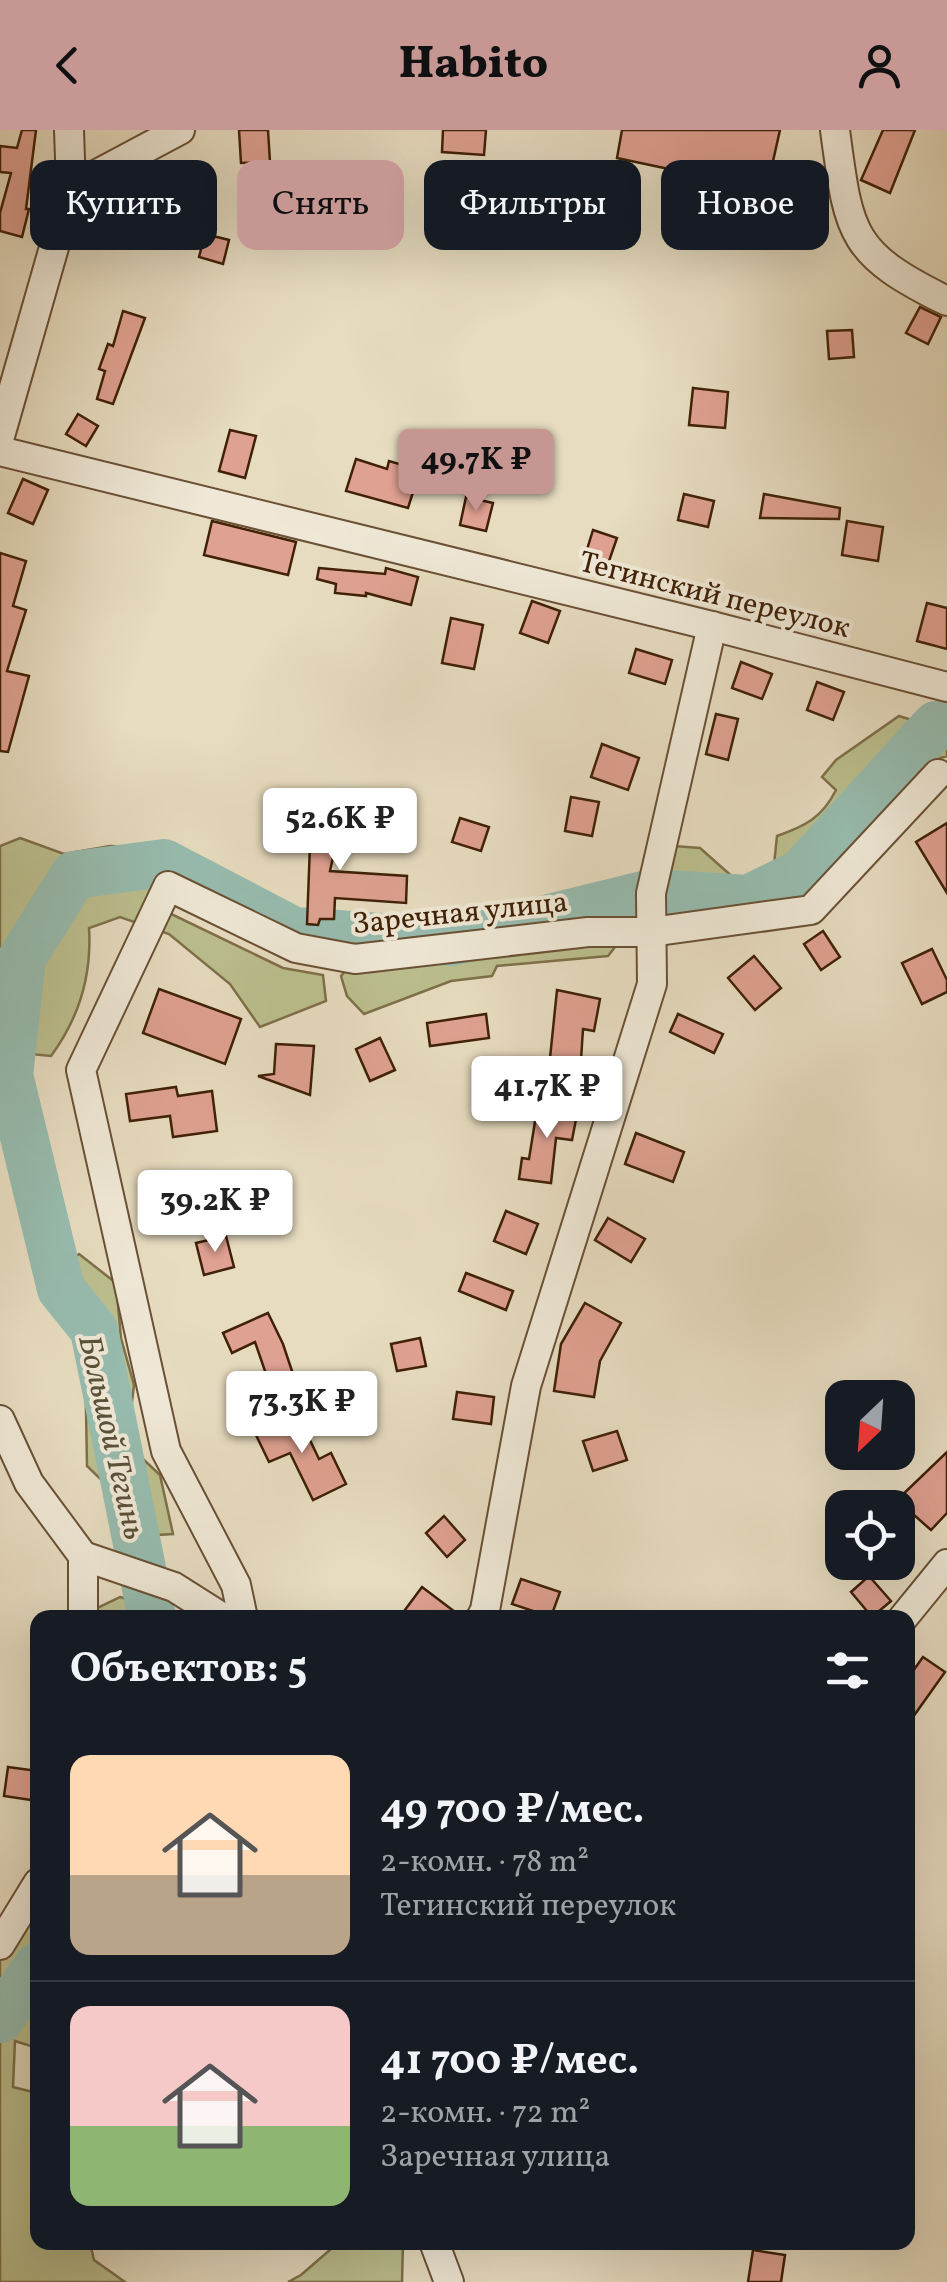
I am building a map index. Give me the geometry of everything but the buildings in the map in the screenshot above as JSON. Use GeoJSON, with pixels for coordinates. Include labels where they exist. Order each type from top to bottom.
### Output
{"type":"FeatureCollection","features":[{"type":"Feature","properties":{"kind":"street"},"geometry":{"type":"LineString","coordinates":[[70,130],[71,160]]}},
{"type":"Feature","properties":{"kind":"street"},"geometry":{"type":"LineString","coordinates":[[124,160],[180,130]]}},
{"type":"Feature","properties":{"kind":"street"},"geometry":{"type":"LineString","coordinates":[[835,130],[845,207],[861,243],[899,277],[947,301]]}},
{"type":"Feature","properties":{"kind":"street"},"geometry":{"type":"LineString","coordinates":[[0,436],[53,250]]}},
{"type":"Feature","properties":{"kind":"street","name":"Тегинский переулок"},"geometry":{"type":"LineString","coordinates":[[0,452],[712,626],[947,688]]}},
{"type":"Feature","properties":{"kind":"street"},"geometry":{"type":"LineString","coordinates":[[485,1610],[526,1386],[652,984],[651,893],[712,626]]}},
{"type":"Feature","properties":{"kind":"street","name":"Заречная улица"},"geometry":{"type":"LineString","coordinates":[[241,1610],[236,1586],[166,1451],[81,1070],[168,886],[296,948],[355,959],[588,932],[651,932],[811,910],[938,774]]}},
{"type":"Feature","properties":{"kind":"street"},"geometry":{"type":"LineString","coordinates":[[0,1420],[29,1483],[83,1556],[174,1586],[211,1610]]}},
{"type":"Feature","properties":{"kind":"street"},"geometry":{"type":"LineString","coordinates":[[0,1483],[29,1483]]}},
{"type":"Feature","properties":{"kind":"street"},"geometry":{"type":"LineString","coordinates":[[82,1610],[83,1556]]}},
{"type":"Feature","properties":{"kind":"street"},"geometry":{"type":"LineString","coordinates":[[910,1610],[947,1564]]}},
{"type":"Feature","properties":{"kind":"street"},"geometry":{"type":"LineString","coordinates":[[0,1946],[30,1896]]}},
{"type":"Feature","properties":{"kind":"street"},"geometry":{"type":"LineString","coordinates":[[437,2250],[449,2282]]}},
{"type":"Feature","properties":{"kind":"green space"},"geometry":{"type":"Polygon","coordinates":[[[899,716],[947,731],[947,756],[924,765],[905,779],[825,878],[807,894],[779,908],[665,911],[674,846],[700,848],[735,879],[757,884],[774,865],[777,836],[812,820],[831,800],[836,790],[822,777],[836,760],[899,716]]]}},
{"type":"Feature","properties":{"kind":"green space"},"geometry":{"type":"Polygon","coordinates":[[[20,838],[64,854],[110,846],[137,847],[156,870],[172,902],[169,913],[283,968],[323,975],[326,1001],[260,1027],[230,984],[169,934],[120,917],[89,928],[82,996],[51,1056],[0,1051],[0,846],[20,838]]]}},
{"type":"Feature","properties":{"kind":"green space"},"geometry":{"type":"Polygon","coordinates":[[[628,892],[638,917],[608,956],[497,966],[492,976],[451,981],[364,1014],[347,996],[341,976],[355,959],[526,933],[560,903],[628,892]]]}},
{"type":"Feature","properties":{"kind":"green space"},"geometry":{"type":"Polygon","coordinates":[[[79,1254],[116,1283],[121,1338],[134,1385],[127,1444],[160,1475],[173,1534],[121,1537],[115,1493],[87,1466],[85,1355],[68,1312],[65,1264],[79,1254]]]}},
{"type":"Feature","properties":{"kind":"green space"},"geometry":{"type":"Polygon","coordinates":[[[120,1597],[161,1610],[95,1610],[120,1597]]]}},
{"type":"Feature","properties":{"kind":"green space"},"geometry":{"type":"Polygon","coordinates":[[[30,1895],[30,2046],[15,2041],[13,2087],[30,2091],[30,2250],[92,2250],[94,2260],[125,2282],[0,2282],[0,1945],[30,1895]]]}},
{"type":"Feature","properties":{"kind":"green space"},"geometry":{"type":"Polygon","coordinates":[[[330,2250],[403,2250],[402,2282],[288,2282],[330,2250]]]}},
{"type":"Feature","properties":{"kind":"waterway","name":"Большой Тегинь"},"geometry":{"type":"LineString","coordinates":[[150,1610],[94,1330],[61,1289],[9,1075],[22,958],[74,875],[164,863],[294,931],[452,942],[651,893],[748,899],[801,873],[936,725],[947,726]]}},
{"type":"Feature","properties":{"kind":"waterway","name":"Большой Тегинь"},"geometry":{"type":"LineString","coordinates":[[0,2019],[30,1977]]}}]}
